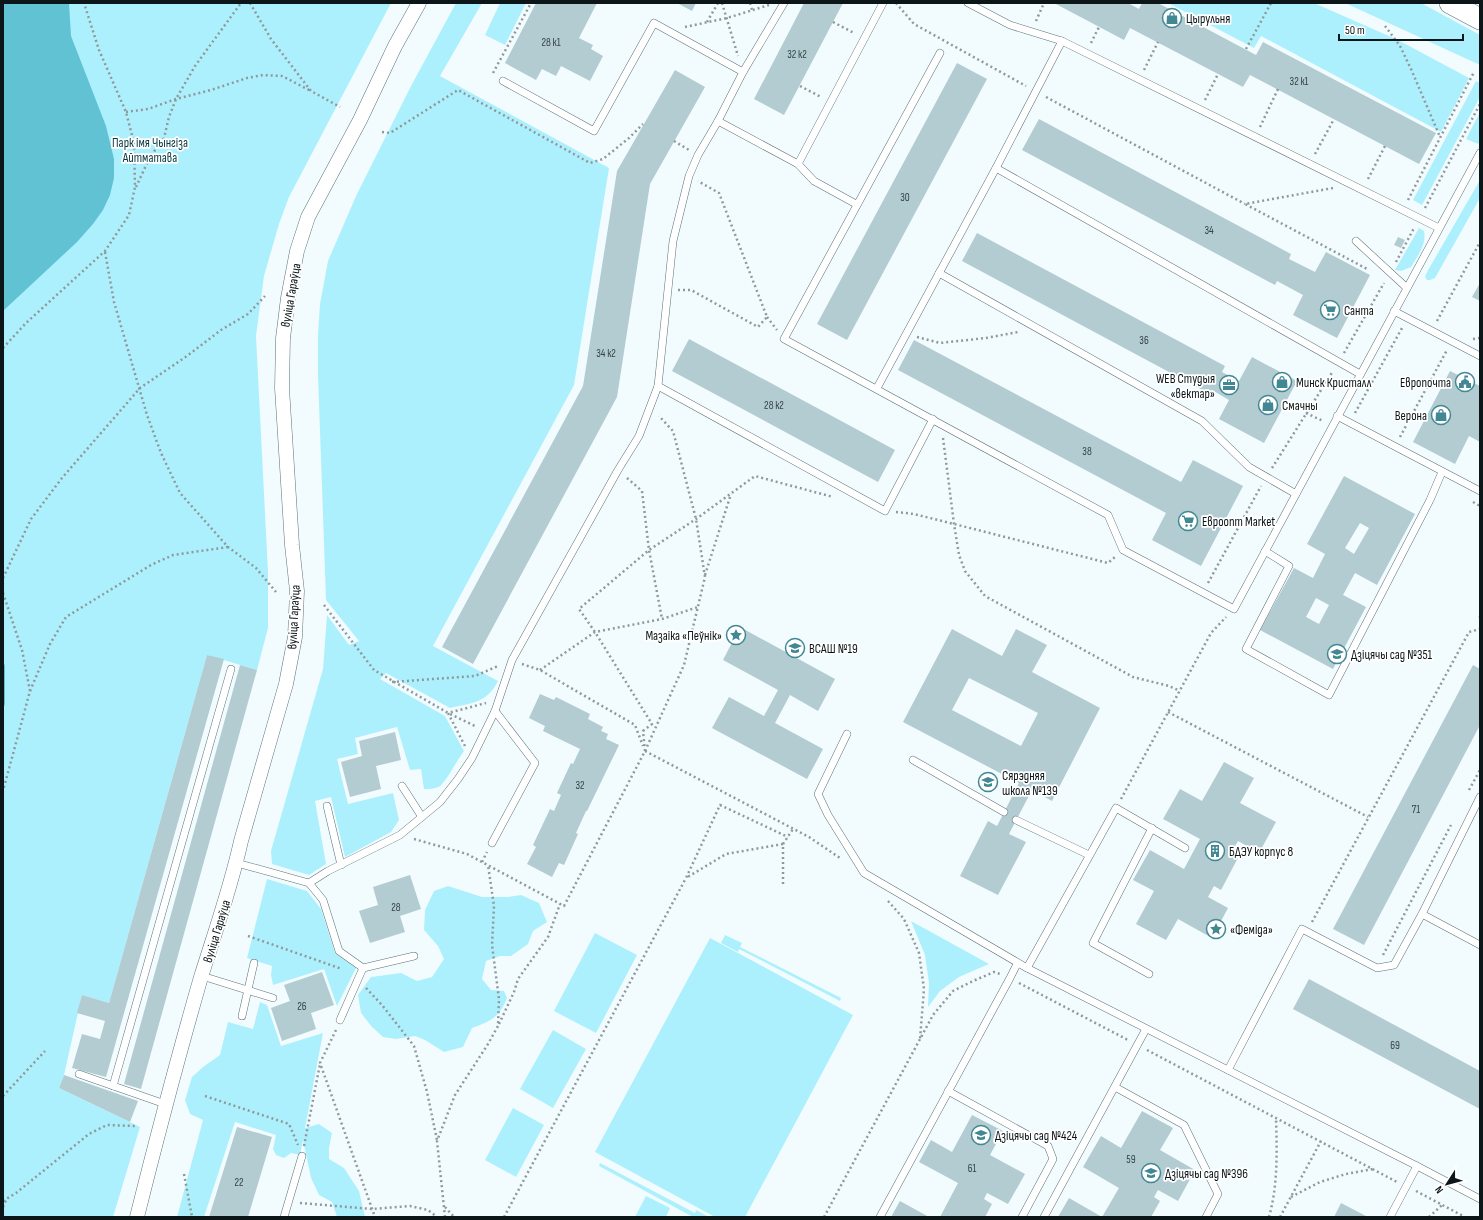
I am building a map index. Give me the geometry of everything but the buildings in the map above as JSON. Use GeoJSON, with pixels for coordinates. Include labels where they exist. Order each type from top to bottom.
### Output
{"type":"FeatureCollection","features":[{"type":"Feature","properties":{"kind":"main road"},"geometry":{"type":"LineString","coordinates":[[1450,3],[1480,18]]}},
{"type":"Feature","properties":{"kind":"street","name":"вуліца Гараўца"},"geometry":{"type":"LineString","coordinates":[[137,1217],[165,1104],[236,863],[286,684],[295,637],[297,591],[292,545],[282,388],[283,338],[288,298],[297,250],[308,217],[360,120],[395,46],[419,3]]}},
{"type":"Feature","properties":{"kind":"lane"},"geometry":{"type":"LineString","coordinates":[[309,883],[340,864],[400,835],[440,802],[472,758],[495,711],[512,660],[618,470],[639,436],[658,386],[673,241],[689,176],[698,155],[718,121],[743,72],[784,3]]}},
{"type":"Feature","properties":{"kind":"lane"},"geometry":{"type":"LineString","coordinates":[[798,164],[883,3]]}},
{"type":"Feature","properties":{"kind":"lane"},"geometry":{"type":"LineString","coordinates":[[968,3],[1010,25],[1062,41],[1439,228]]}},
{"type":"Feature","properties":{"kind":"lane"},"geometry":{"type":"LineString","coordinates":[[504,81],[594,131],[654,22],[743,72]]}},
{"type":"Feature","properties":{"kind":"lane"},"geometry":{"type":"LineString","coordinates":[[876,388],[907,334],[996,168],[1062,41]]}},
{"type":"Feature","properties":{"kind":"lane"},"geometry":{"type":"LineString","coordinates":[[940,53],[856,204],[784,339],[1108,515],[1123,550],[1234,609],[1480,153]]}},
{"type":"Feature","properties":{"kind":"lane"},"geometry":{"type":"LineString","coordinates":[[718,121],[798,164],[814,181],[856,204]]}},
{"type":"Feature","properties":{"kind":"lane"},"geometry":{"type":"LineString","coordinates":[[996,168],[1360,374]]}},
{"type":"Feature","properties":{"kind":"lane"},"geometry":{"type":"LineString","coordinates":[[1356,241],[1406,288]]}},
{"type":"Feature","properties":{"kind":"lane"},"geometry":{"type":"LineString","coordinates":[[939,273],[1202,421],[1249,467],[1296,494]]}},
{"type":"Feature","properties":{"kind":"lane"},"geometry":{"type":"LineString","coordinates":[[1394,311],[1480,356]]}},
{"type":"Feature","properties":{"kind":"lane"},"geometry":{"type":"LineString","coordinates":[[658,386],[885,511],[933,419]]}},
{"type":"Feature","properties":{"kind":"lane"},"geometry":{"type":"LineString","coordinates":[[1338,416],[1480,491]]}},
{"type":"Feature","properties":{"kind":"lane"},"geometry":{"type":"LineString","coordinates":[[1265,551],[1289,566],[1246,649],[1329,695],[1430,500],[1442,472]]}},
{"type":"Feature","properties":{"kind":"lane"},"geometry":{"type":"LineString","coordinates":[[113,1086],[231,669]]}},
{"type":"Feature","properties":{"kind":"lane"},"geometry":{"type":"LineString","coordinates":[[492,843],[535,763],[495,711]]}},
{"type":"Feature","properties":{"kind":"lane"},"geometry":{"type":"LineString","coordinates":[[847,734],[818,794],[828,815],[864,873],[1017,964],[1417,1166],[1480,1200]]}},
{"type":"Feature","properties":{"kind":"lane"},"geometry":{"type":"LineString","coordinates":[[913,760],[1004,812]]}},
{"type":"Feature","properties":{"kind":"lane"},"geometry":{"type":"LineString","coordinates":[[402,786],[422,817]]}},
{"type":"Feature","properties":{"kind":"lane"},"geometry":{"type":"LineString","coordinates":[[1228,1070],[1302,929],[1377,968],[1394,965],[1422,914],[1480,797]]}},
{"type":"Feature","properties":{"kind":"lane"},"geometry":{"type":"LineString","coordinates":[[326,806],[340,864]]}},
{"type":"Feature","properties":{"kind":"lane"},"geometry":{"type":"LineString","coordinates":[[1027,968],[1116,808],[1185,848]]}},
{"type":"Feature","properties":{"kind":"lane"},"geometry":{"type":"LineString","coordinates":[[1016,820],[1089,855]]}},
{"type":"Feature","properties":{"kind":"lane"},"geometry":{"type":"LineString","coordinates":[[1149,974],[1093,943],[1152,828]]}},
{"type":"Feature","properties":{"kind":"lane"},"geometry":{"type":"LineString","coordinates":[[236,863],[309,883],[323,900],[339,951],[362,971]]}},
{"type":"Feature","properties":{"kind":"lane"},"geometry":{"type":"LineString","coordinates":[[1422,914],[1480,945]]}},
{"type":"Feature","properties":{"kind":"lane"},"geometry":{"type":"LineString","coordinates":[[340,1020],[362,971],[414,956]]}},
{"type":"Feature","properties":{"kind":"lane"},"geometry":{"type":"LineString","coordinates":[[242,1016],[254,963]]}},
{"type":"Feature","properties":{"kind":"lane"},"geometry":{"type":"LineString","coordinates":[[880,1217],[1017,964]]}},
{"type":"Feature","properties":{"kind":"lane"},"geometry":{"type":"LineString","coordinates":[[202,976],[273,998]]}},
{"type":"Feature","properties":{"kind":"lane"},"geometry":{"type":"LineString","coordinates":[[1044,1217],[1146,1029]]}},
{"type":"Feature","properties":{"kind":"lane"},"geometry":{"type":"LineString","coordinates":[[79,1074],[165,1104]]}},
{"type":"Feature","properties":{"kind":"lane"},"geometry":{"type":"LineString","coordinates":[[1115,1087],[1184,1126],[1218,1194],[1206,1217]]}},
{"type":"Feature","properties":{"kind":"lane"},"geometry":{"type":"LineString","coordinates":[[948,1091],[1048,1146],[1053,1159],[1022,1217]]}},
{"type":"Feature","properties":{"kind":"lane"},"geometry":{"type":"LineString","coordinates":[[284,1217],[302,1156]]}},
{"type":"Feature","properties":{"kind":"lane"},"geometry":{"type":"LineString","coordinates":[[1390,1217],[1417,1166]]}},
{"type":"Feature","properties":{"kind":"path"},"geometry":{"type":"LineString","coordinates":[[3,348],[26,323],[105,251],[130,215],[135,187],[134,143],[126,112],[99,50],[84,3]]}},
{"type":"Feature","properties":{"kind":"path"},"geometry":{"type":"LineString","coordinates":[[135,187],[150,157],[164,138],[176,98],[195,66],[241,3]]}},
{"type":"Feature","properties":{"kind":"path"},"geometry":{"type":"LineString","coordinates":[[250,3],[271,39],[311,90]]}},
{"type":"Feature","properties":{"kind":"path"},"geometry":{"type":"LineString","coordinates":[[504,81],[492,75],[531,3]]}},
{"type":"Feature","properties":{"kind":"path"},"geometry":{"type":"LineString","coordinates":[[707,22],[718,3]]}},
{"type":"Feature","properties":{"kind":"path"},"geometry":{"type":"LineString","coordinates":[[722,3],[743,72]]}},
{"type":"Feature","properties":{"kind":"path"},"geometry":{"type":"LineString","coordinates":[[750,3],[752,10]]}},
{"type":"Feature","properties":{"kind":"path"},"geometry":{"type":"LineString","coordinates":[[667,30],[727,18],[775,3]]}},
{"type":"Feature","properties":{"kind":"path"},"geometry":{"type":"LineString","coordinates":[[896,3],[914,24],[1373,272]]}},
{"type":"Feature","properties":{"kind":"path"},"geometry":{"type":"LineString","coordinates":[[1035,22],[1044,3]]}},
{"type":"Feature","properties":{"kind":"path"},"geometry":{"type":"LineString","coordinates":[[1246,49],[1271,3]]}},
{"type":"Feature","properties":{"kind":"path"},"geometry":{"type":"LineString","coordinates":[[833,22],[856,35]]}},
{"type":"Feature","properties":{"kind":"path"},"geometry":{"type":"LineString","coordinates":[[1385,26],[1400,46],[1440,138]]}},
{"type":"Feature","properties":{"kind":"path"},"geometry":{"type":"LineString","coordinates":[[1091,44],[1099,27]]}},
{"type":"Feature","properties":{"kind":"path"},"geometry":{"type":"LineString","coordinates":[[1144,70],[1158,42]]}},
{"type":"Feature","properties":{"kind":"path"},"geometry":{"type":"LineString","coordinates":[[1413,204],[1408,201],[1474,72]]}},
{"type":"Feature","properties":{"kind":"path"},"geometry":{"type":"LineString","coordinates":[[1205,100],[1218,74]]}},
{"type":"Feature","properties":{"kind":"path"},"geometry":{"type":"LineString","coordinates":[[126,112],[148,109],[176,98],[211,90],[246,78],[263,75],[282,76],[311,90],[340,108]]}},
{"type":"Feature","properties":{"kind":"path"},"geometry":{"type":"LineString","coordinates":[[800,86],[824,99]]}},
{"type":"Feature","properties":{"kind":"path"},"geometry":{"type":"LineString","coordinates":[[1260,128],[1278,89]]}},
{"type":"Feature","properties":{"kind":"path"},"geometry":{"type":"LineString","coordinates":[[382,132],[390,133],[458,90],[590,163],[603,159],[629,138],[643,124]]}},
{"type":"Feature","properties":{"kind":"path"},"geometry":{"type":"LineString","coordinates":[[1315,155],[1334,119]]}},
{"type":"Feature","properties":{"kind":"path"},"geometry":{"type":"LineString","coordinates":[[674,141],[698,155]]}},
{"type":"Feature","properties":{"kind":"path"},"geometry":{"type":"LineString","coordinates":[[1367,181],[1385,146]]}},
{"type":"Feature","properties":{"kind":"path"},"geometry":{"type":"LineString","coordinates":[[668,291],[691,290],[758,327],[768,317],[720,192],[689,176]]}},
{"type":"Feature","properties":{"kind":"path"},"geometry":{"type":"LineString","coordinates":[[1245,204],[1351,185]]}},
{"type":"Feature","properties":{"kind":"path"},"geometry":{"type":"LineString","coordinates":[[1418,208],[1424,211]]}},
{"type":"Feature","properties":{"kind":"path"},"geometry":{"type":"LineString","coordinates":[[1432,330],[1480,242]]}},
{"type":"Feature","properties":{"kind":"path"},"geometry":{"type":"LineString","coordinates":[[105,251],[114,302],[147,414],[161,453],[180,493],[228,547],[256,568],[276,592]]}},
{"type":"Feature","properties":{"kind":"path"},"geometry":{"type":"LineString","coordinates":[[3,578],[31,520],[62,478],[140,388],[221,330],[248,314],[265,296]]}},
{"type":"Feature","properties":{"kind":"path"},"geometry":{"type":"LineString","coordinates":[[1350,423],[1407,318]]}},
{"type":"Feature","properties":{"kind":"path"},"geometry":{"type":"LineString","coordinates":[[907,334],[940,342],[986,338],[1036,328]]}},
{"type":"Feature","properties":{"kind":"path"},"geometry":{"type":"LineString","coordinates":[[1395,446],[1452,341]]}},
{"type":"Feature","properties":{"kind":"path"},"geometry":{"type":"LineString","coordinates":[[650,408],[674,431],[696,519],[705,577]]}},
{"type":"Feature","properties":{"kind":"path"},"geometry":{"type":"LineString","coordinates":[[942,424],[959,555],[965,571],[985,596],[1133,677],[1169,686],[1180,691]]}},
{"type":"Feature","properties":{"kind":"path"},"geometry":{"type":"LineString","coordinates":[[618,470],[642,491],[649,550],[662,619]]}},
{"type":"Feature","properties":{"kind":"path"},"geometry":{"type":"LineString","coordinates":[[645,751],[643,731],[652,724],[579,609],[649,550],[696,519],[755,476],[839,499]]}},
{"type":"Feature","properties":{"kind":"path"},"geometry":{"type":"LineString","coordinates":[[400,835],[467,854],[564,906],[645,751],[684,665],[705,577],[731,494]]}},
{"type":"Feature","properties":{"kind":"path"},"geometry":{"type":"LineString","coordinates":[[885,511],[914,514],[1108,563],[1123,550]]}},
{"type":"Feature","properties":{"kind":"path"},"geometry":{"type":"LineString","coordinates":[[3,791],[30,690],[50,644],[66,617],[151,565],[174,555],[228,547]]}},
{"type":"Feature","properties":{"kind":"path"},"geometry":{"type":"LineString","coordinates":[[3,593],[22,650],[30,690]]}},
{"type":"Feature","properties":{"kind":"path"},"geometry":{"type":"LineString","coordinates":[[324,605],[374,670],[392,682],[448,713],[486,731]]}},
{"type":"Feature","properties":{"kind":"path"},"geometry":{"type":"LineString","coordinates":[[540,670],[595,632],[662,619],[698,607]]}},
{"type":"Feature","properties":{"kind":"path"},"geometry":{"type":"LineString","coordinates":[[1116,808],[1211,633],[1234,609]]}},
{"type":"Feature","properties":{"kind":"path"},"geometry":{"type":"LineString","coordinates":[[1307,931],[1469,632],[1480,629]]}},
{"type":"Feature","properties":{"kind":"path"},"geometry":{"type":"LineString","coordinates":[[392,682],[475,676],[512,660],[540,670],[635,725],[645,751],[809,837],[864,873]]}},
{"type":"Feature","properties":{"kind":"path"},"geometry":{"type":"LineString","coordinates":[[448,713],[498,700]]}},
{"type":"Feature","properties":{"kind":"path"},"geometry":{"type":"LineString","coordinates":[[1168,712],[1368,817]]}},
{"type":"Feature","properties":{"kind":"path"},"geometry":{"type":"LineString","coordinates":[[448,713],[472,758]]}},
{"type":"Feature","properties":{"kind":"path"},"geometry":{"type":"LineString","coordinates":[[1469,791],[1480,770]]}},
{"type":"Feature","properties":{"kind":"path"},"geometry":{"type":"LineString","coordinates":[[504,1217],[686,878],[720,805],[788,837]]}},
{"type":"Feature","properties":{"kind":"path"},"geometry":{"type":"LineString","coordinates":[[1377,968],[1454,819]]}},
{"type":"Feature","properties":{"kind":"path"},"geometry":{"type":"LineString","coordinates":[[783,884],[783,844],[793,829]]}},
{"type":"Feature","properties":{"kind":"path"},"geometry":{"type":"LineString","coordinates":[[686,878],[726,854],[783,844]]}},
{"type":"Feature","properties":{"kind":"path"},"geometry":{"type":"LineString","coordinates":[[488,865],[494,906],[492,945],[498,999],[498,1026]]}},
{"type":"Feature","properties":{"kind":"path"},"geometry":{"type":"LineString","coordinates":[[884,898],[904,919],[919,953],[924,989],[919,1041]]}},
{"type":"Feature","properties":{"kind":"path"},"geometry":{"type":"LineString","coordinates":[[437,1141],[455,1095],[498,1026],[514,992],[518,979],[548,937],[560,904]]}},
{"type":"Feature","properties":{"kind":"path"},"geometry":{"type":"LineString","coordinates":[[248,936],[362,971]]}},
{"type":"Feature","properties":{"kind":"path"},"geometry":{"type":"LineString","coordinates":[[366,988],[382,1005],[414,1046],[427,1092],[437,1141],[445,1217]]}},
{"type":"Feature","properties":{"kind":"path"},"geometry":{"type":"LineString","coordinates":[[302,1156],[320,1063],[340,1020]]}},
{"type":"Feature","properties":{"kind":"path"},"geometry":{"type":"LineString","coordinates":[[3,1096],[45,1051]]}},
{"type":"Feature","properties":{"kind":"path"},"geometry":{"type":"LineString","coordinates":[[320,1063],[375,1217]]}},
{"type":"Feature","properties":{"kind":"path"},"geometry":{"type":"LineString","coordinates":[[205,1096],[289,1124],[302,1156]]}},
{"type":"Feature","properties":{"kind":"path"},"geometry":{"type":"LineString","coordinates":[[1269,1217],[1276,1176],[1276,1118]]}},
{"type":"Feature","properties":{"kind":"path"},"geometry":{"type":"LineString","coordinates":[[3,1207],[4,1200],[16,1193],[89,1134],[106,1125],[135,1126]]}},
{"type":"Feature","properties":{"kind":"path"},"geometry":{"type":"LineString","coordinates":[[1280,1217],[1320,1141]]}},
{"type":"Feature","properties":{"kind":"path"},"geometry":{"type":"LineString","coordinates":[[1291,1196],[1320,1182],[1346,1174],[1373,1169]]}},
{"type":"Feature","properties":{"kind":"path"},"geometry":{"type":"LineString","coordinates":[[184,1174],[192,1217]]}},
{"type":"Feature","properties":{"kind":"path"},"geometry":{"type":"LineString","coordinates":[[288,1202],[372,1209],[410,1206],[428,1210],[437,1217]]}},
{"type":"Feature","properties":{"kind":"path"},"geometry":{"type":"LineString","coordinates":[[1429,1217],[1442,1205]]}},
{"type":"Feature","properties":{"kind":"path"},"geometry":{"type":"LineString","coordinates":[[444,1206],[454,1217]]}},
{"type":"Feature","properties":{"kind":"green space","name":"Парк імя Чынгіза Айтматава"},"geometry":{"type":"Polygon","coordinates":[[[3,3],[391,3],[289,197],[279,224],[264,276],[256,336],[268,572],[268,628],[257,670],[207,655],[109,1003],[82,995],[64,1075],[59,1088],[140,1127],[113,1217],[3,1217],[3,3]]]}},
{"type":"Feature","properties":{"kind":"green space"},"geometry":{"type":"Polygon","coordinates":[[[456,3],[482,3],[440,76],[609,168],[574,385],[433,646],[498,681],[494,688],[489,694],[478,701],[450,708],[386,673],[380,679],[445,716],[464,751],[440,786],[424,789],[421,769],[410,770],[397,727],[355,738],[358,754],[337,759],[348,804],[393,793],[399,820],[391,832],[345,857],[331,797],[315,801],[326,864],[309,875],[272,864],[271,851],[323,669],[327,615],[349,645],[359,641],[326,600],[318,375],[320,304],[328,261],[356,196],[411,86],[456,3]]]}},
{"type":"Feature","properties":{"kind":"green space"},"geometry":{"type":"Polygon","coordinates":[[[500,3],[526,3],[505,45],[485,35],[500,3]]]}},
{"type":"Feature","properties":{"kind":"green space"},"geometry":{"type":"Polygon","coordinates":[[[1168,3],[1314,3],[1398,40],[1469,78],[1441,132],[1261,36],[1254,48],[1168,3]]]}},
{"type":"Feature","properties":{"kind":"green space"},"geometry":{"type":"Polygon","coordinates":[[[1345,3],[1421,3],[1480,35],[1480,65],[1345,3]]]}},
{"type":"Feature","properties":{"kind":"green space"},"geometry":{"type":"Polygon","coordinates":[[[1476,81],[1480,83],[1480,97],[1422,205],[1413,200],[1476,81]]]}},
{"type":"Feature","properties":{"kind":"green space"},"geometry":{"type":"Polygon","coordinates":[[[1480,112],[1480,141],[1478,144],[1466,139],[1480,112]]]}},
{"type":"Feature","properties":{"kind":"green space"},"geometry":{"type":"Polygon","coordinates":[[[1480,180],[1480,198],[1435,278],[1427,280],[1425,277],[1427,272],[1480,180]]]}},
{"type":"Feature","properties":{"kind":"green space"},"geometry":{"type":"Polygon","coordinates":[[[1419,228],[1424,231],[1425,236],[1419,255],[1411,267],[1401,271],[1395,270],[1419,228]]]}},
{"type":"Feature","properties":{"kind":"green space"},"geometry":{"type":"Polygon","coordinates":[[[267,879],[307,891],[321,909],[335,953],[356,968],[337,1006],[324,969],[273,985],[271,975],[272,966],[247,958],[267,879]]]}},
{"type":"Feature","properties":{"kind":"green space"},"geometry":{"type":"Polygon","coordinates":[[[448,886],[482,897],[508,897],[521,895],[539,903],[547,922],[533,931],[528,944],[511,956],[500,956],[486,961],[482,979],[491,990],[504,991],[507,998],[504,1005],[494,1018],[472,1028],[463,1047],[444,1052],[425,1040],[415,1036],[396,1039],[383,1037],[372,1027],[361,1013],[358,995],[371,977],[401,973],[417,981],[432,977],[444,959],[438,946],[424,930],[425,910],[434,891],[448,886]]]}},
{"type":"Feature","properties":{"kind":"green space"},"geometry":{"type":"Polygon","coordinates":[[[911,921],[989,964],[959,977],[940,991],[928,1007],[929,983],[925,955],[911,921]]]}},
{"type":"Feature","properties":{"kind":"green space"},"geometry":{"type":"Polygon","coordinates":[[[595,933],[637,955],[596,1033],[554,1011],[595,933]]]}},
{"type":"Feature","properties":{"kind":"green space"},"geometry":{"type":"Polygon","coordinates":[[[725,935],[742,943],[740,947],[841,998],[840,1001],[739,949],[738,952],[721,943],[725,935]]]}},
{"type":"Feature","properties":{"kind":"green space"},"geometry":{"type":"Polygon","coordinates":[[[710,938],[853,1015],[745,1217],[715,1217],[595,1152],[710,938]]]}},
{"type":"Feature","properties":{"kind":"green space"},"geometry":{"type":"Polygon","coordinates":[[[260,1002],[267,1005],[281,1046],[323,1033],[305,1128],[319,1124],[332,1133],[329,1148],[329,1159],[344,1168],[359,1191],[365,1217],[337,1217],[332,1202],[319,1195],[311,1178],[303,1140],[300,1155],[291,1153],[284,1158],[276,1155],[273,1149],[276,1135],[235,1122],[204,1217],[177,1217],[203,1120],[190,1114],[185,1100],[192,1077],[220,1055],[228,1022],[253,1029],[260,1002]]]}},
{"type":"Feature","properties":{"kind":"green space"},"geometry":{"type":"Polygon","coordinates":[[[553,1030],[586,1049],[553,1108],[520,1089],[553,1030]]]}},
{"type":"Feature","properties":{"kind":"green space"},"geometry":{"type":"Polygon","coordinates":[[[513,1108],[544,1125],[516,1177],[485,1160],[513,1108]]]}},
{"type":"Feature","properties":{"kind":"green space"},"geometry":{"type":"Polygon","coordinates":[[[600,1163],[695,1213],[696,1210],[709,1217],[693,1217],[599,1166],[600,1163]]]}},
{"type":"Feature","properties":{"kind":"green space"},"geometry":{"type":"Polygon","coordinates":[[[646,1196],[670,1208],[666,1217],[635,1217],[646,1196]]]}},
{"type":"Feature","properties":{"kind":"shaded area"},"geometry":{"type":"Polygon","coordinates":[[[3,3],[69,3],[71,36],[106,126],[114,159],[114,178],[110,195],[103,210],[93,224],[77,242],[3,311],[3,3]]]}},
{"type":"Feature","properties":{"kind":"shaded area"},"geometry":{"type":"Polygon","coordinates":[[[3,660],[5,666],[5,704],[3,709],[3,660]]]}},
{"type":"Feature","properties":{"kind":"place","name":"Цырульня"},"geometry":{"type":"Point","coordinates":[1172,18]}},
{"type":"Feature","properties":{"kind":"place","name":"Санта"},"geometry":{"type":"Point","coordinates":[1330,310]}},
{"type":"Feature","properties":{"kind":"place","name":"Минск Кристалл"},"geometry":{"type":"Point","coordinates":[1282,382]}},
{"type":"Feature","properties":{"kind":"place","name":"Европочта"},"geometry":{"type":"Point","coordinates":[1465,382]}},
{"type":"Feature","properties":{"kind":"place","name":"WEB Студыя «вектар»"},"geometry":{"type":"Point","coordinates":[1229,385]}},
{"type":"Feature","properties":{"kind":"place","name":"Смачны"},"geometry":{"type":"Point","coordinates":[1268,405]}},
{"type":"Feature","properties":{"kind":"place","name":"Верона"},"geometry":{"type":"Point","coordinates":[1441,415]}},
{"type":"Feature","properties":{"kind":"place","name":"Евроопт Market"},"geometry":{"type":"Point","coordinates":[1188,521]}},
{"type":"Feature","properties":{"kind":"place","name":"Мазаіка «Пеўнік»"},"geometry":{"type":"Point","coordinates":[736,635]}},
{"type":"Feature","properties":{"kind":"place","name":"ВСАШ №19"},"geometry":{"type":"Point","coordinates":[795,648]}},
{"type":"Feature","properties":{"kind":"place","name":"Дзіцячы сад №351"},"geometry":{"type":"Point","coordinates":[1337,654]}},
{"type":"Feature","properties":{"kind":"place","name":"Сярэдняя школа №139"},"geometry":{"type":"Point","coordinates":[988,782]}},
{"type":"Feature","properties":{"kind":"place","name":"БДЭУ корпус 8"},"geometry":{"type":"Point","coordinates":[1215,851]}},
{"type":"Feature","properties":{"kind":"place","name":"«Феміда»"},"geometry":{"type":"Point","coordinates":[1216,929]}},
{"type":"Feature","properties":{"kind":"place","name":"Дзіцячы сад №424"},"geometry":{"type":"Point","coordinates":[981,1135]}},
{"type":"Feature","properties":{"kind":"place","name":"Дзіцячы сад №396"},"geometry":{"type":"Point","coordinates":[1151,1173]}}]}
